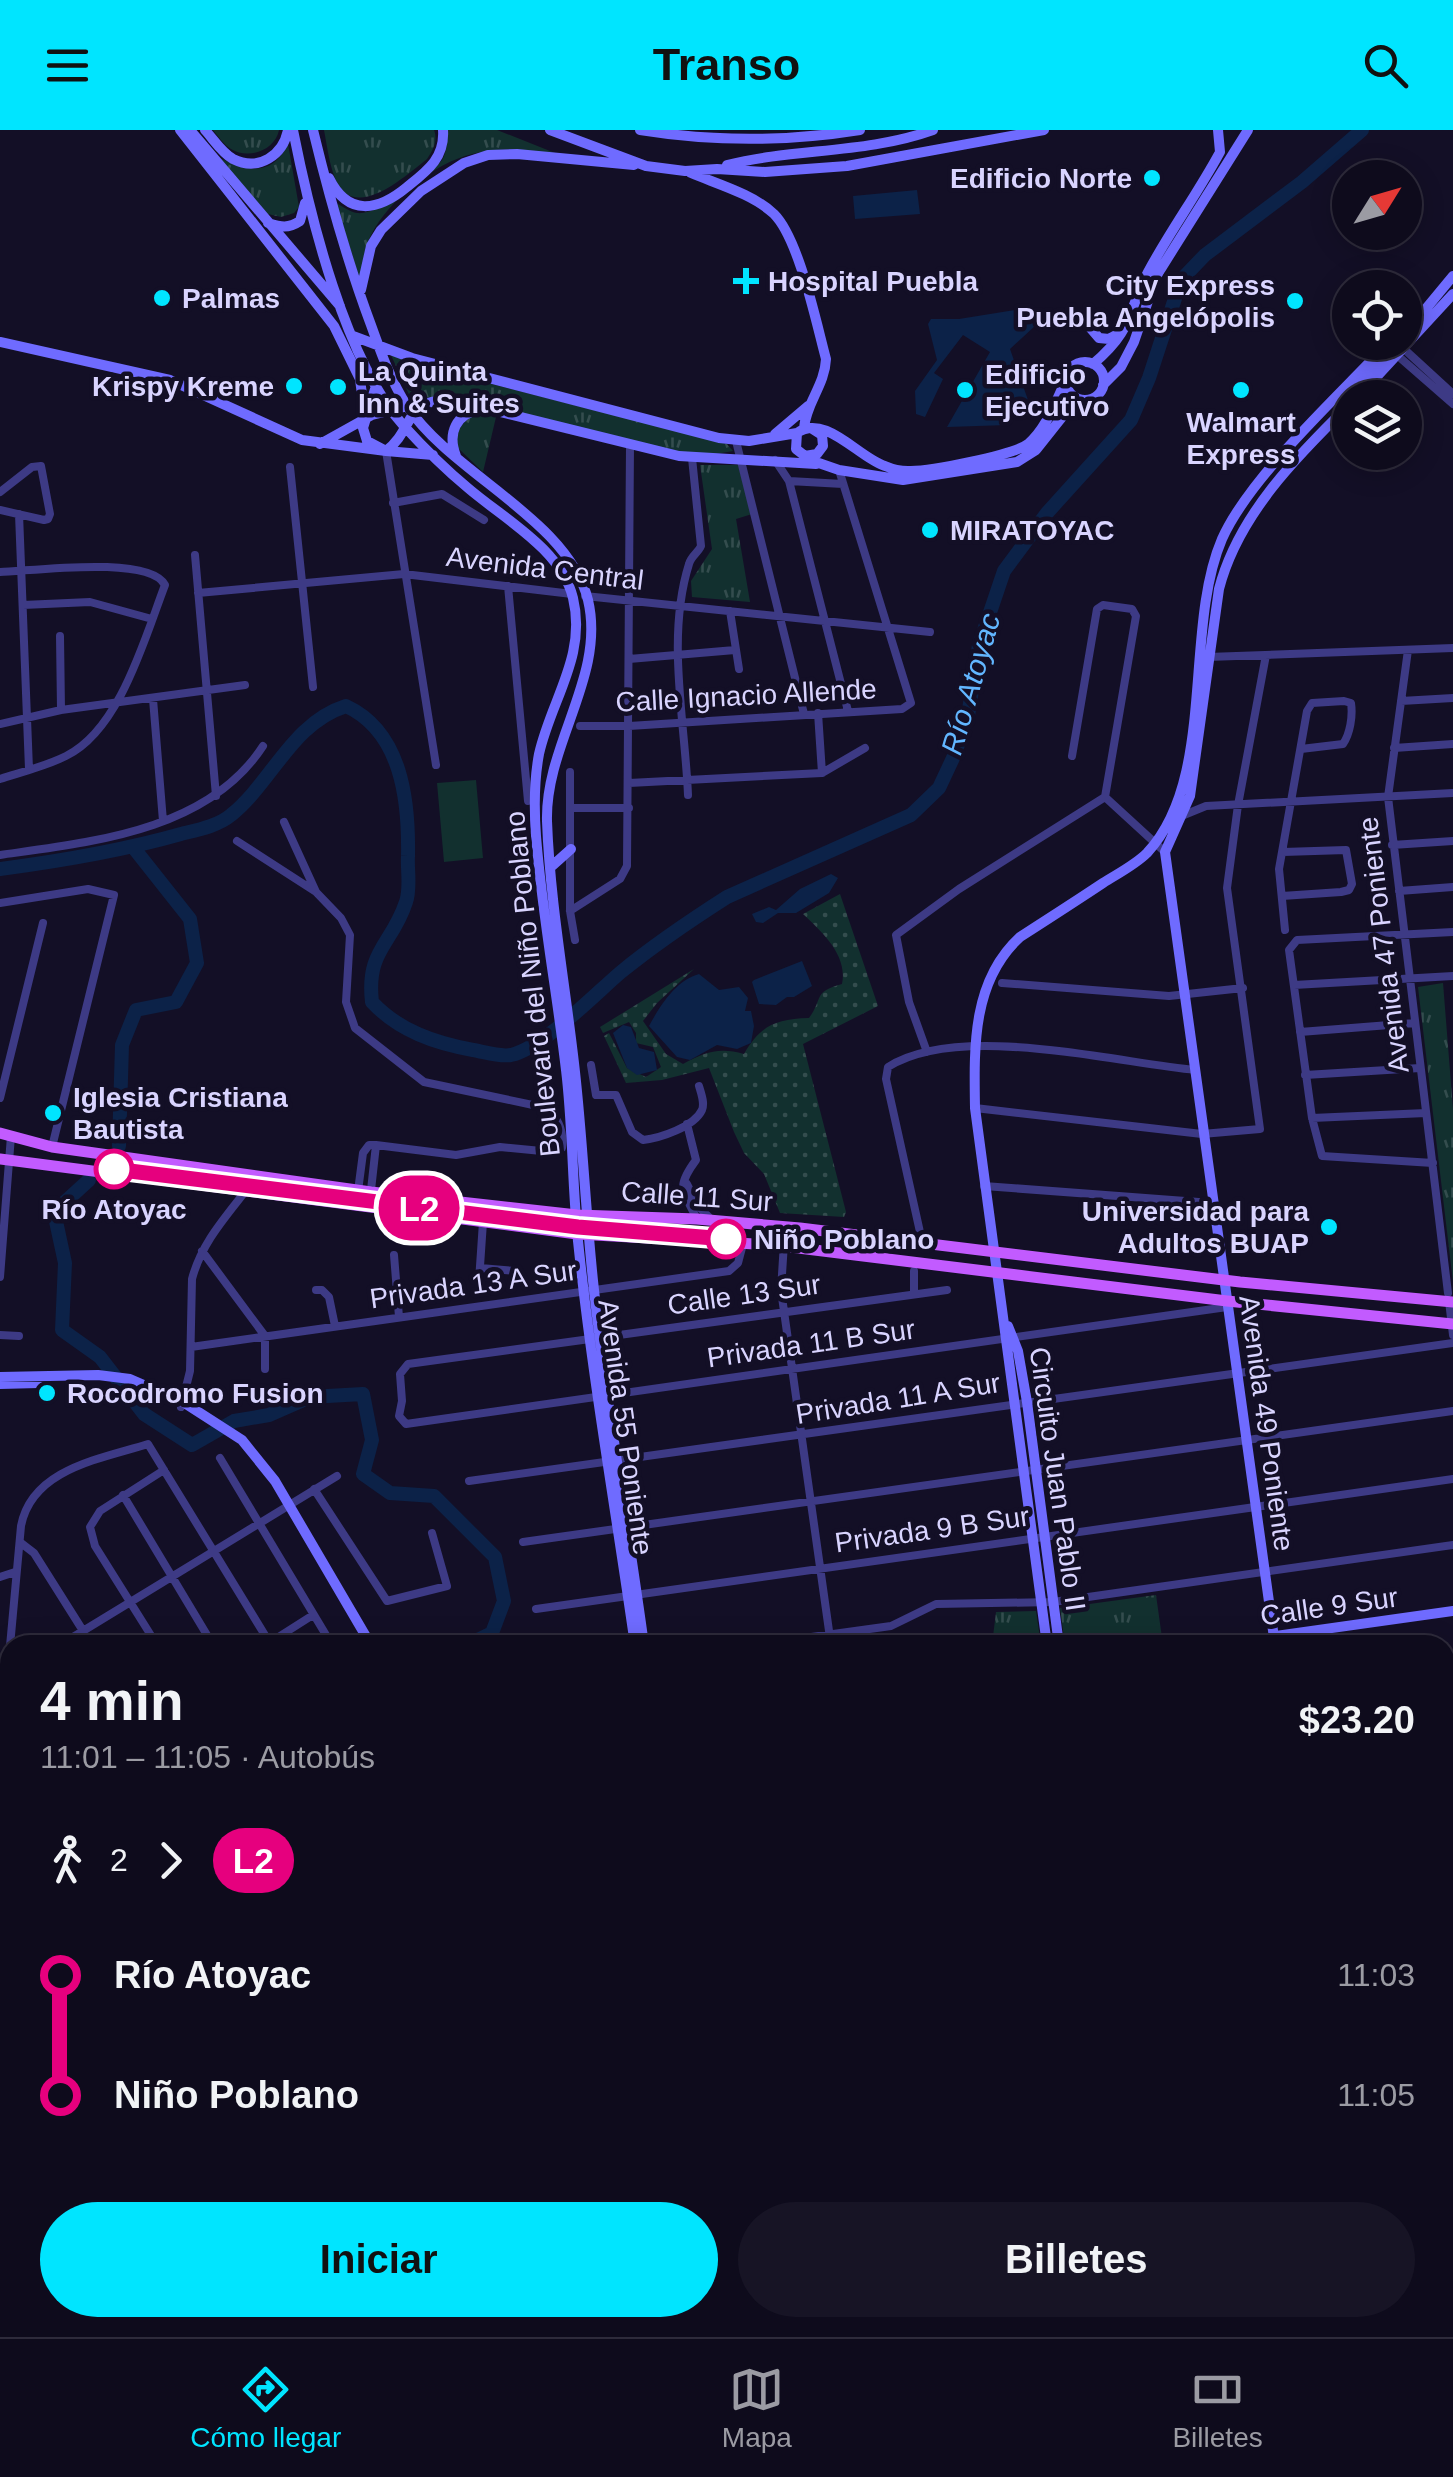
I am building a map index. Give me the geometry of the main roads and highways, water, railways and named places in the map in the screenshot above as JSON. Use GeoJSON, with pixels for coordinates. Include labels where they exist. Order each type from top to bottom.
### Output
{"type":"FeatureCollection","features":[{"type":"Feature","properties":{"kind":"main road"},"geometry":{"type":"LineString","coordinates":[[180,130],[334,326],[360,379],[364,437],[386,452]]}},
{"type":"Feature","properties":{"kind":"main road"},"geometry":{"type":"LineString","coordinates":[[190,130],[340,306]]}},
{"type":"Feature","properties":{"kind":"main road"},"geometry":{"type":"LineString","coordinates":[[205,130],[232,159],[256,163],[280,151],[291,130]]}},
{"type":"Feature","properties":{"kind":"main road"},"geometry":{"type":"LineString","coordinates":[[291,130],[306,195],[353,336],[392,412],[434,456]]}},
{"type":"Feature","properties":{"kind":"main road"},"geometry":{"type":"LineString","coordinates":[[313,130],[329,177],[341,196],[362,207],[374,207],[395,197],[430,168],[444,146],[443,130]]}},
{"type":"Feature","properties":{"kind":"main road","name":"Boulevard del Niño Poblano"},"geometry":{"type":"LineString","coordinates":[[313,130],[334,214],[391,378],[435,439],[552,538],[570,559],[587,596],[592,617],[590,656],[556,756],[547,818],[558,971]]}},
{"type":"Feature","properties":{"kind":"main road"},"geometry":{"type":"LineString","coordinates":[[550,130],[646,166]]}},
{"type":"Feature","properties":{"kind":"main road"},"geometry":{"type":"LineString","coordinates":[[640,130],[702,139],[756,140],[814,138],[860,130]]}},
{"type":"Feature","properties":{"kind":"main road"},"geometry":{"type":"LineString","coordinates":[[360,296],[371,246],[381,230],[421,191],[464,163],[488,155],[516,154],[685,171],[754,158],[826,153],[933,130]]}},
{"type":"Feature","properties":{"kind":"main road"},"geometry":{"type":"LineString","coordinates":[[717,168],[766,172],[847,166],[1044,130]]}},
{"type":"Feature","properties":{"kind":"main road"},"geometry":{"type":"LineString","coordinates":[[353,336],[412,358],[736,441],[804,430],[829,431],[872,461],[902,471],[1014,452],[1044,424],[1077,364],[1093,364],[1125,330],[1148,273],[1220,152],[1218,130]]}},
{"type":"Feature","properties":{"kind":"main road"},"geometry":{"type":"LineString","coordinates":[[319,444],[378,412],[410,409],[438,400],[692,458],[806,460],[839,470],[914,480],[1017,462],[1036,450],[1063,416],[1082,400],[1098,395],[1121,367],[1157,275],[1248,130]]}},
{"type":"Feature","properties":{"kind":"main road"},"geometry":{"type":"LineString","coordinates":[[685,171],[760,204],[773,214],[791,240],[826,359],[825,373],[808,406],[796,449],[806,460]]}},
{"type":"Feature","properties":{"kind":"main road"},"geometry":{"type":"LineString","coordinates":[[267,223],[285,228],[300,222],[306,195]]}},
{"type":"Feature","properties":{"kind":"main road"},"geometry":{"type":"LineString","coordinates":[[1422,307],[1452,275]]}},
{"type":"Feature","properties":{"kind":"main road"},"geometry":{"type":"LineString","coordinates":[[1422,313],[1452,275]]}},
{"type":"Feature","properties":{"kind":"main road","name":"Circuito Juan Pablo II"},"geometry":{"type":"LineString","coordinates":[[1422,323],[1453,294]]}},
{"type":"Feature","properties":{"kind":"main road"},"geometry":{"type":"LineString","coordinates":[[334,326],[340,306]]}},
{"type":"Feature","properties":{"kind":"main road"},"geometry":{"type":"LineString","coordinates":[[1081,317],[1098,338],[1108,339],[1125,330]]}},
{"type":"Feature","properties":{"kind":"main road"},"geometry":{"type":"LineString","coordinates":[[0,342],[170,380],[290,435],[319,444],[434,456]]}},
{"type":"Feature","properties":{"kind":"main road","name":"Circuito Juan Pablo II"},"geometry":{"type":"LineString","coordinates":[[1165,852],[1184,815],[1198,750],[1208,586],[1224,534],[1261,482],[1303,434],[1383,360]]}},
{"type":"Feature","properties":{"kind":"main road"},"geometry":{"type":"LineString","coordinates":[[1330,424],[1334,411],[1384,360]]}},
{"type":"Feature","properties":{"kind":"main road","name":"Circuito Juan Pablo II"},"geometry":{"type":"LineString","coordinates":[[1371,380],[1386,360]]}},
{"type":"Feature","properties":{"kind":"main road"},"geometry":{"type":"LineString","coordinates":[[1093,364],[1102,373],[1103,386]]}},
{"type":"Feature","properties":{"kind":"main road"},"geometry":{"type":"LineString","coordinates":[[1066,378],[1068,390],[1082,400]]}},
{"type":"Feature","properties":{"kind":"main road"},"geometry":{"type":"LineString","coordinates":[[365,418],[376,385]]}},
{"type":"Feature","properties":{"kind":"main road"},"geometry":{"type":"LineString","coordinates":[[772,436],[808,406]]}},
{"type":"Feature","properties":{"kind":"main road"},"geometry":{"type":"LineString","coordinates":[[464,464],[456,456],[452,435],[462,416],[481,408]]}},
{"type":"Feature","properties":{"kind":"main road"},"geometry":{"type":"LineString","coordinates":[[386,452],[397,442],[410,409]]}},
{"type":"Feature","properties":{"kind":"main road","name":"Circuito Juan Pablo II"},"geometry":{"type":"LineString","coordinates":[[1047,1635],[1045,1536],[1027,1402],[995,1270],[975,1108],[975,1044],[988,981],[1007,950],[1141,859],[1154,844],[1178,798],[1219,589],[1235,542],[1247,521],[1330,424]]}},
{"type":"Feature","properties":{"kind":"main road"},"geometry":{"type":"LineString","coordinates":[[804,430],[822,435],[823,446],[806,460]]}},
{"type":"Feature","properties":{"kind":"main road"},"geometry":{"type":"LineString","coordinates":[[1303,434],[1313,443]]}},
{"type":"Feature","properties":{"kind":"main road","name":"Boulevard del Niño Poblano"},"geometry":{"type":"LineString","coordinates":[[434,456],[464,486],[540,547],[568,583],[577,616],[574,656],[546,729],[536,778],[536,837],[571,1075],[583,1215]]}},
{"type":"Feature","properties":{"kind":"main road"},"geometry":{"type":"LineString","coordinates":[[552,866],[571,849]]}},
{"type":"Feature","properties":{"kind":"main road","name":"Avenida 49 Poniente"},"geometry":{"type":"LineString","coordinates":[[1165,852],[1273,1635]]}},
{"type":"Feature","properties":{"kind":"main road","name":"Calle 11 Sur"},"geometry":{"type":"LineString","coordinates":[[5,1134],[52,1146],[364,1191],[583,1215],[785,1227],[1224,1280],[1450,1300]]}},
{"type":"Feature","properties":{"kind":"main road","name":"Calle 11 Sur"},"geometry":{"type":"LineString","coordinates":[[4,1159],[583,1234],[783,1246],[995,1270],[1199,1304],[1453,1328]]}},
{"type":"Feature","properties":{"kind":"main road","name":"Avenida 55 Poniente"},"geometry":{"type":"LineString","coordinates":[[583,1215],[589,1291],[634,1635]]}},
{"type":"Feature","properties":{"kind":"main road","name":"Circuito Juan Pablo II"},"geometry":{"type":"LineString","coordinates":[[1011,1338],[1014,1404],[1032,1538],[1056,1635]]}},
{"type":"Feature","properties":{"kind":"main road"},"geometry":{"type":"LineString","coordinates":[[0,1380],[109,1378],[149,1389],[215,1424],[240,1442],[286,1505],[361,1635]]}},
{"type":"Feature","properties":{"kind":"main road","name":"Avenida 55 Poniente"},"geometry":{"type":"LineString","coordinates":[[632,1594],[642,1635]]}},
{"type":"Feature","properties":{"kind":"main road","name":"Calle 9 Sur"},"geometry":{"type":"LineString","coordinates":[[1315,1635],[1453,1615]]}},
{"type":"Feature","properties":{"kind":"water"},"geometry":{"type":"Polygon","coordinates":[[[917,190],[920,214],[855,219],[853,196],[917,190]]]}},
{"type":"Feature","properties":{"kind":"water"},"geometry":{"type":"Polygon","coordinates":[[[1028,308],[1036,325],[1010,349],[1028,400],[1008,425],[947,427],[990,352],[963,335],[934,373],[943,379],[925,417],[916,414],[915,391],[937,360],[928,324],[931,319],[959,319],[1028,308]]]}},
{"type":"Feature","properties":{"kind":"water"},"geometry":{"type":"Polygon","coordinates":[[[831,874],[838,878],[829,893],[796,913],[778,913],[763,923],[756,922],[752,914],[769,907],[776,910],[800,889],[831,874]]]}},
{"type":"Feature","properties":{"kind":"water"},"geometry":{"type":"Polygon","coordinates":[[[802,961],[812,986],[776,1005],[759,1004],[754,980],[802,961]]]}},
{"type":"Feature","properties":{"kind":"water"},"geometry":{"type":"Polygon","coordinates":[[[699,974],[719,990],[739,987],[748,998],[745,1011],[751,1011],[754,1026],[751,1043],[737,1049],[717,1045],[690,1060],[677,1057],[649,1026],[676,988],[699,974]]]}},
{"type":"Feature","properties":{"kind":"water"},"geometry":{"type":"Polygon","coordinates":[[[623,1025],[631,1027],[639,1048],[654,1052],[657,1070],[637,1075],[627,1068],[613,1033],[623,1025]]]}},
{"type":"Feature","properties":{"kind":"waterway","name":"Río Atoyac"},"geometry":{"type":"LineString","coordinates":[[0,869],[113,850],[220,822],[245,802],[311,726],[346,706],[365,718],[390,750],[407,813],[407,897],[376,959],[372,1002],[394,1021],[431,1039],[497,1055],[524,1050],[553,1031],[646,952],[727,897],[911,815],[939,788],[968,716],[979,645],[1004,571],[1047,513],[1131,420],[1181,280],[1205,255],[1302,182],[1362,130]]}},
{"type":"Feature","properties":{"kind":"waterway","name":"Río Atoyac"},"geometry":{"type":"LineString","coordinates":[[119,1146],[122,1045],[136,1010],[176,1002],[197,963],[190,919],[133,847]]}},
{"type":"Feature","properties":{"kind":"waterway","name":"Río Atoyac"},"geometry":{"type":"LineString","coordinates":[[89,1180],[54,1212],[65,1263],[62,1330],[100,1357],[144,1414],[192,1445],[234,1421],[269,1415],[310,1397],[363,1394],[372,1440],[363,1474],[390,1493],[434,1496],[495,1557],[504,1601],[488,1635]]}},
{"type":"Feature","properties":{"kind":"place","name":"Edificio Norte"},"geometry":{"type":"Point","coordinates":[1152,178]}},
{"type":"Feature","properties":{"kind":"place","name":"Hospital Puebla"},"geometry":{"type":"Point","coordinates":[746,281]}},
{"type":"Feature","properties":{"kind":"place","name":"Palmas"},"geometry":{"type":"Point","coordinates":[162,298]}},
{"type":"Feature","properties":{"kind":"place","name":"City Express Puebla Angelópolis"},"geometry":{"type":"Point","coordinates":[1295,301]}},
{"type":"Feature","properties":{"kind":"place","name":"Krispy Kreme"},"geometry":{"type":"Point","coordinates":[294,386]}},
{"type":"Feature","properties":{"kind":"place","name":"La Quinta Inn & Suites"},"geometry":{"type":"Point","coordinates":[338,387]}},
{"type":"Feature","properties":{"kind":"place","name":"Edificio Ejecutivo"},"geometry":{"type":"Point","coordinates":[965,390]}},
{"type":"Feature","properties":{"kind":"place","name":"Walmart Express"},"geometry":{"type":"Point","coordinates":[1241,390]}},
{"type":"Feature","properties":{"kind":"place","name":"MIRATOYAC"},"geometry":{"type":"Point","coordinates":[930,530]}},
{"type":"Feature","properties":{"kind":"place","name":"Iglesia Cristiana Bautista"},"geometry":{"type":"Point","coordinates":[53,1113]}},
{"type":"Feature","properties":{"kind":"place","name":"Río Atoyac"},"geometry":{"type":"Point","coordinates":[114,1169]}},
{"type":"Feature","properties":{"kind":"place","name":"Universidad para Adultos BUAP"},"geometry":{"type":"Point","coordinates":[1329,1227]}},
{"type":"Feature","properties":{"kind":"place","name":"Niño Poblano"},"geometry":{"type":"Point","coordinates":[726,1239]}},
{"type":"Feature","properties":{"kind":"place","name":"Rocodromo Fusion"},"geometry":{"type":"Point","coordinates":[47,1393]}}]}
